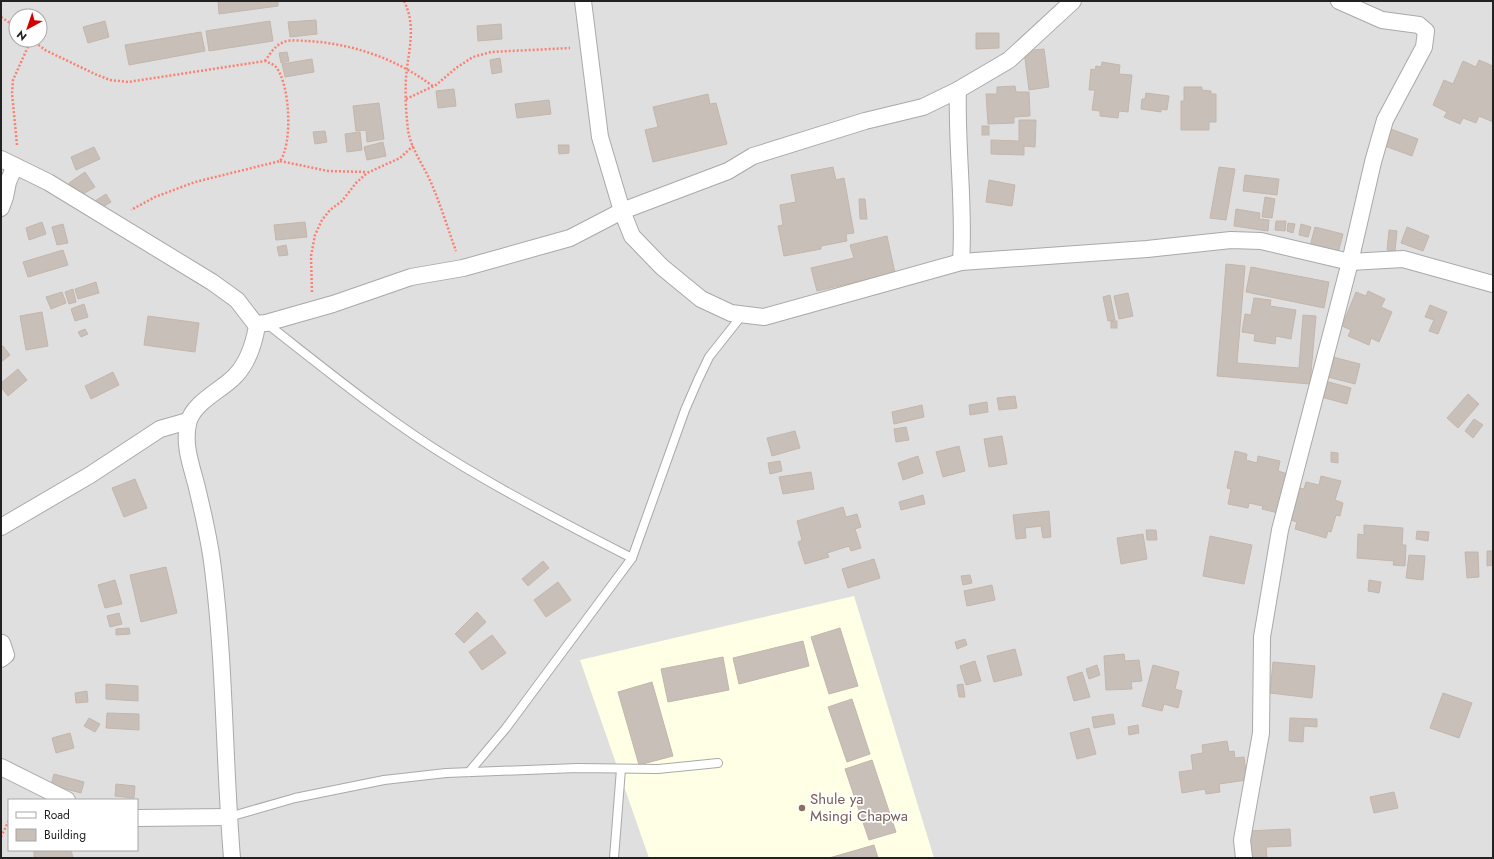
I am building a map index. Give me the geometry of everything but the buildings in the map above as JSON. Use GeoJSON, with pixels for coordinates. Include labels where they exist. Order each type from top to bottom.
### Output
{"type":"FeatureCollection","features":[{"type":"Feature","properties":{"kind":"street"},"geometry":{"type":"LineString","coordinates":[[583,1],[600,137],[622,211],[632,236],[662,267],[701,299],[731,313],[764,317],[961,262],[1146,249],[1231,240],[1261,241],[1296,248],[1350,262],[1403,259],[1493,284]]}},
{"type":"Feature","properties":{"kind":"street"},"geometry":{"type":"LineString","coordinates":[[232,858],[221,663],[213,568],[198,491],[188,456],[186,437],[188,421],[200,404],[236,376],[246,360],[255,340],[257,326],[411,278],[463,268],[570,238],[622,211],[728,171],[753,156],[858,124],[923,107],[958,90],[1009,60],[1073,1]]}},
{"type":"Feature","properties":{"kind":"street"},"geometry":{"type":"LineString","coordinates":[[1244,858],[1242,840],[1261,733],[1262,637],[1280,530],[1350,262],[1373,162],[1385,120],[1424,47],[1426,31],[1419,25],[1382,20],[1339,1]]}},
{"type":"Feature","properties":{"kind":"street"},"geometry":{"type":"LineString","coordinates":[[958,90],[957,125],[963,240],[961,262]]}},
{"type":"Feature","properties":{"kind":"street"},"geometry":{"type":"LineString","coordinates":[[1,208],[3,206],[8,182],[8,162],[48,182],[212,282],[237,300],[261,324]]}},
{"type":"Feature","properties":{"kind":"street"},"geometry":{"type":"LineString","coordinates":[[1,527],[90,475],[160,429],[188,421]]}},
{"type":"Feature","properties":{"kind":"street"},"geometry":{"type":"LineString","coordinates":[[1,767],[65,799]]}},
{"type":"Feature","properties":{"kind":"street"},"geometry":{"type":"LineString","coordinates":[[138,818],[229,817]]}},
{"type":"Feature","properties":{"kind":"lane"},"geometry":{"type":"LineString","coordinates":[[469,772],[515,715],[632,558],[685,410],[698,380],[709,358],[743,314]]}},
{"type":"Feature","properties":{"kind":"lane"},"geometry":{"type":"LineString","coordinates":[[261,324],[367,401],[451,459],[573,528],[632,558]]}},
{"type":"Feature","properties":{"kind":"lane"},"geometry":{"type":"LineString","coordinates":[[229,817],[295,798],[384,780],[469,772],[577,768],[658,769],[718,763]]}},
{"type":"Feature","properties":{"kind":"lane"},"geometry":{"type":"LineString","coordinates":[[614,858],[613,847],[622,769]]}},
{"type":"Feature","properties":{"kind":"path"},"geometry":{"type":"LineString","coordinates":[[404,1],[408,8],[412,44],[408,69],[406,99],[412,146],[432,185],[463,268]]}},
{"type":"Feature","properties":{"kind":"path"},"geometry":{"type":"LineString","coordinates":[[265,61],[277,45],[284,41],[343,45],[392,61],[408,69],[434,87]]}},
{"type":"Feature","properties":{"kind":"path"},"geometry":{"type":"LineString","coordinates":[[8,162],[17,148],[12,93],[13,80],[18,65],[28,48]]}},
{"type":"Feature","properties":{"kind":"path"},"geometry":{"type":"LineString","coordinates":[[42,48],[110,80],[128,82],[265,61],[275,66],[280,74],[285,93],[288,143],[284,155],[280,161]]}},
{"type":"Feature","properties":{"kind":"path"},"geometry":{"type":"LineString","coordinates":[[406,99],[434,87],[444,80],[456,68],[473,57],[491,52],[541,48],[589,48]]}},
{"type":"Feature","properties":{"kind":"path"},"geometry":{"type":"LineString","coordinates":[[313,309],[311,256],[315,235],[322,220],[342,201],[367,172],[400,158],[412,146]]}},
{"type":"Feature","properties":{"kind":"path"},"geometry":{"type":"LineString","coordinates":[[99,214],[132,210],[155,197],[194,182],[280,161],[328,171],[367,172]]}},
{"type":"Feature","properties":{"kind":"path"},"geometry":{"type":"LineString","coordinates":[[1,837],[8,822]]}},
{"type":"Feature","properties":{"kind":"shaded area"},"geometry":{"type":"Polygon","coordinates":[[[1,1],[1493,1],[1493,858],[1,858],[1,1]]]}},
{"type":"Feature","properties":{"kind":"shaded area"},"geometry":{"type":"Polygon","coordinates":[[[854,596],[934,858],[649,858],[580,660],[854,596]]]}},
{"type":"Feature","properties":{"kind":"place","name":"Shule ya Msingi Chapwa"},"geometry":{"type":"Point","coordinates":[802,808]}}]}
